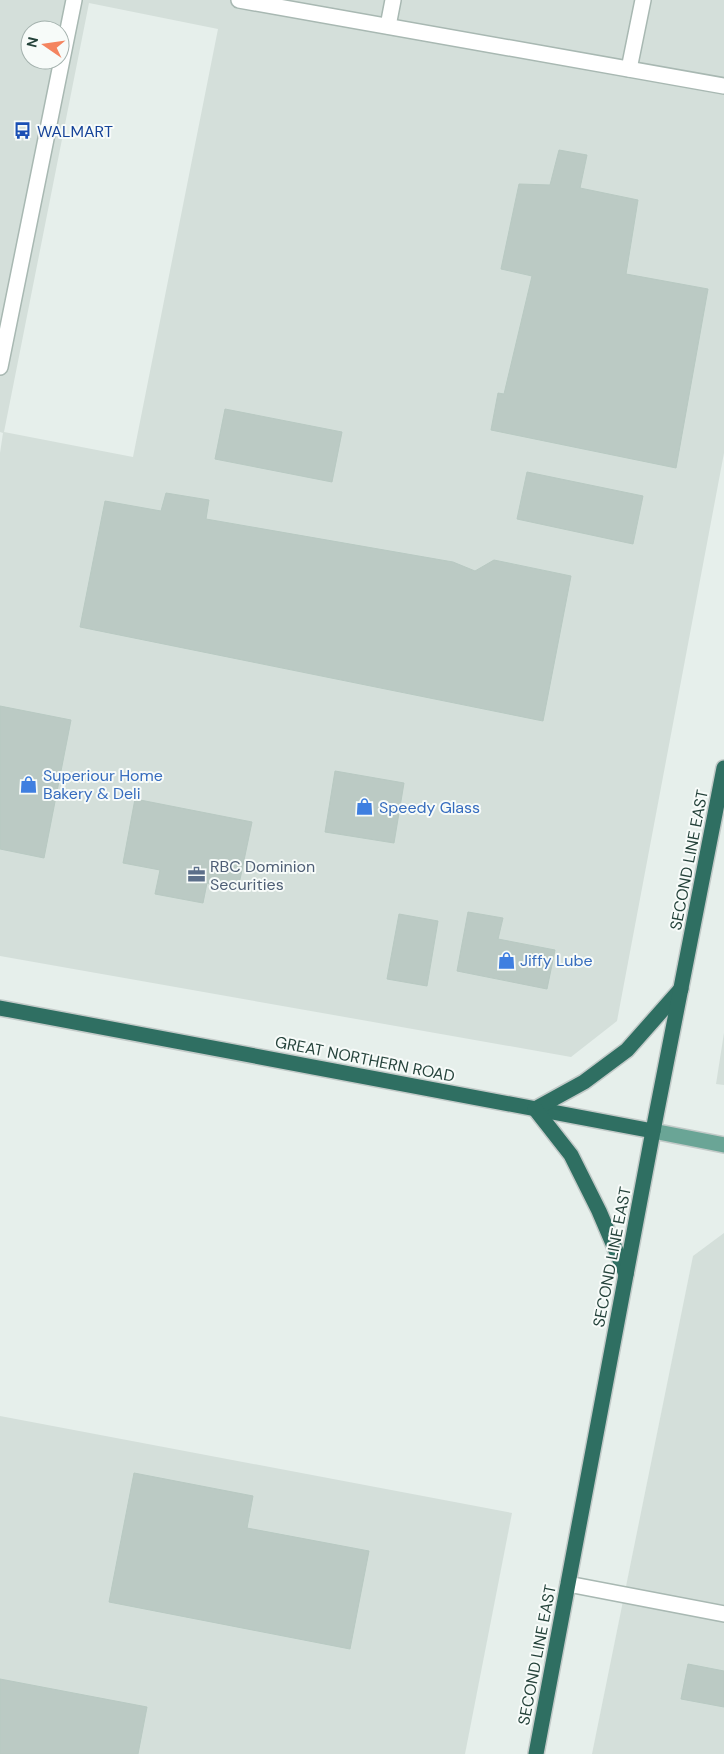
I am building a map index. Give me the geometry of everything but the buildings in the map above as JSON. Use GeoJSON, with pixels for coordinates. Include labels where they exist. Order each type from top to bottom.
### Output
{"type":"FeatureCollection","features":[{"type":"Feature","properties":{"kind":"highway","name":"SECOND LINE EAST"},"geometry":{"type":"LineString","coordinates":[[536,1754],[653,1131],[724,768]]}},
{"type":"Feature","properties":{"kind":"highway"},"geometry":{"type":"LineString","coordinates":[[626,1276],[616,1248],[571,1155],[535,1109],[584,1082],[627,1050],[682,987]]}},
{"type":"Feature","properties":{"kind":"highway","name":"GREAT NORTHERN ROAD"},"geometry":{"type":"LineString","coordinates":[[0,1008],[653,1131]]}},
{"type":"Feature","properties":{"kind":"main road","name":"GREAT NORTHERN ROAD"},"geometry":{"type":"LineString","coordinates":[[653,1131],[724,1144]]}},
{"type":"Feature","properties":{"kind":"lane"},"geometry":{"type":"LineString","coordinates":[[0,367],[74,0]]}},
{"type":"Feature","properties":{"kind":"lane"},"geometry":{"type":"LineString","coordinates":[[239,0],[724,86]]}},
{"type":"Feature","properties":{"kind":"lane"},"geometry":{"type":"LineString","coordinates":[[388,26],[393,0]]}},
{"type":"Feature","properties":{"kind":"lane"},"geometry":{"type":"LineString","coordinates":[[629,69],[643,0]]}},
{"type":"Feature","properties":{"kind":"lane"},"geometry":{"type":"LineString","coordinates":[[568,1584],[724,1614]]}},
{"type":"Feature","properties":{"kind":"shaded area"},"geometry":{"type":"Polygon","coordinates":[[[0,0],[724,0],[724,453],[617,1021],[571,1057],[0,956],[0,453],[3,433],[0,432],[0,0]],[[89,3],[4,432],[133,457],[218,29],[89,3]]]}},
{"type":"Feature","properties":{"kind":"shaded area"},"geometry":{"type":"Polygon","coordinates":[[[724,1033],[724,1085],[716,1084],[724,1033]]]}},
{"type":"Feature","properties":{"kind":"shaded area"},"geometry":{"type":"Polygon","coordinates":[[[724,1233],[724,1754],[592,1754],[693,1256],[724,1233]]]}},
{"type":"Feature","properties":{"kind":"shaded area"},"geometry":{"type":"Polygon","coordinates":[[[0,1416],[512,1513],[465,1754],[0,1754],[0,1416]]]}},
{"type":"Feature","properties":{"kind":"place","name":"WALMART"},"geometry":{"type":"Point","coordinates":[23,131]}},
{"type":"Feature","properties":{"kind":"place","name":"Superiour Home Bakery & Deli"},"geometry":{"type":"Point","coordinates":[29,784]}},
{"type":"Feature","properties":{"kind":"place","name":"Speedy Glass"},"geometry":{"type":"Point","coordinates":[365,807]}},
{"type":"Feature","properties":{"kind":"place","name":"RBC Dominion Securities"},"geometry":{"type":"Point","coordinates":[196,875]}},
{"type":"Feature","properties":{"kind":"place","name":"Jiffy Lube"},"geometry":{"type":"Point","coordinates":[506,960]}}]}
